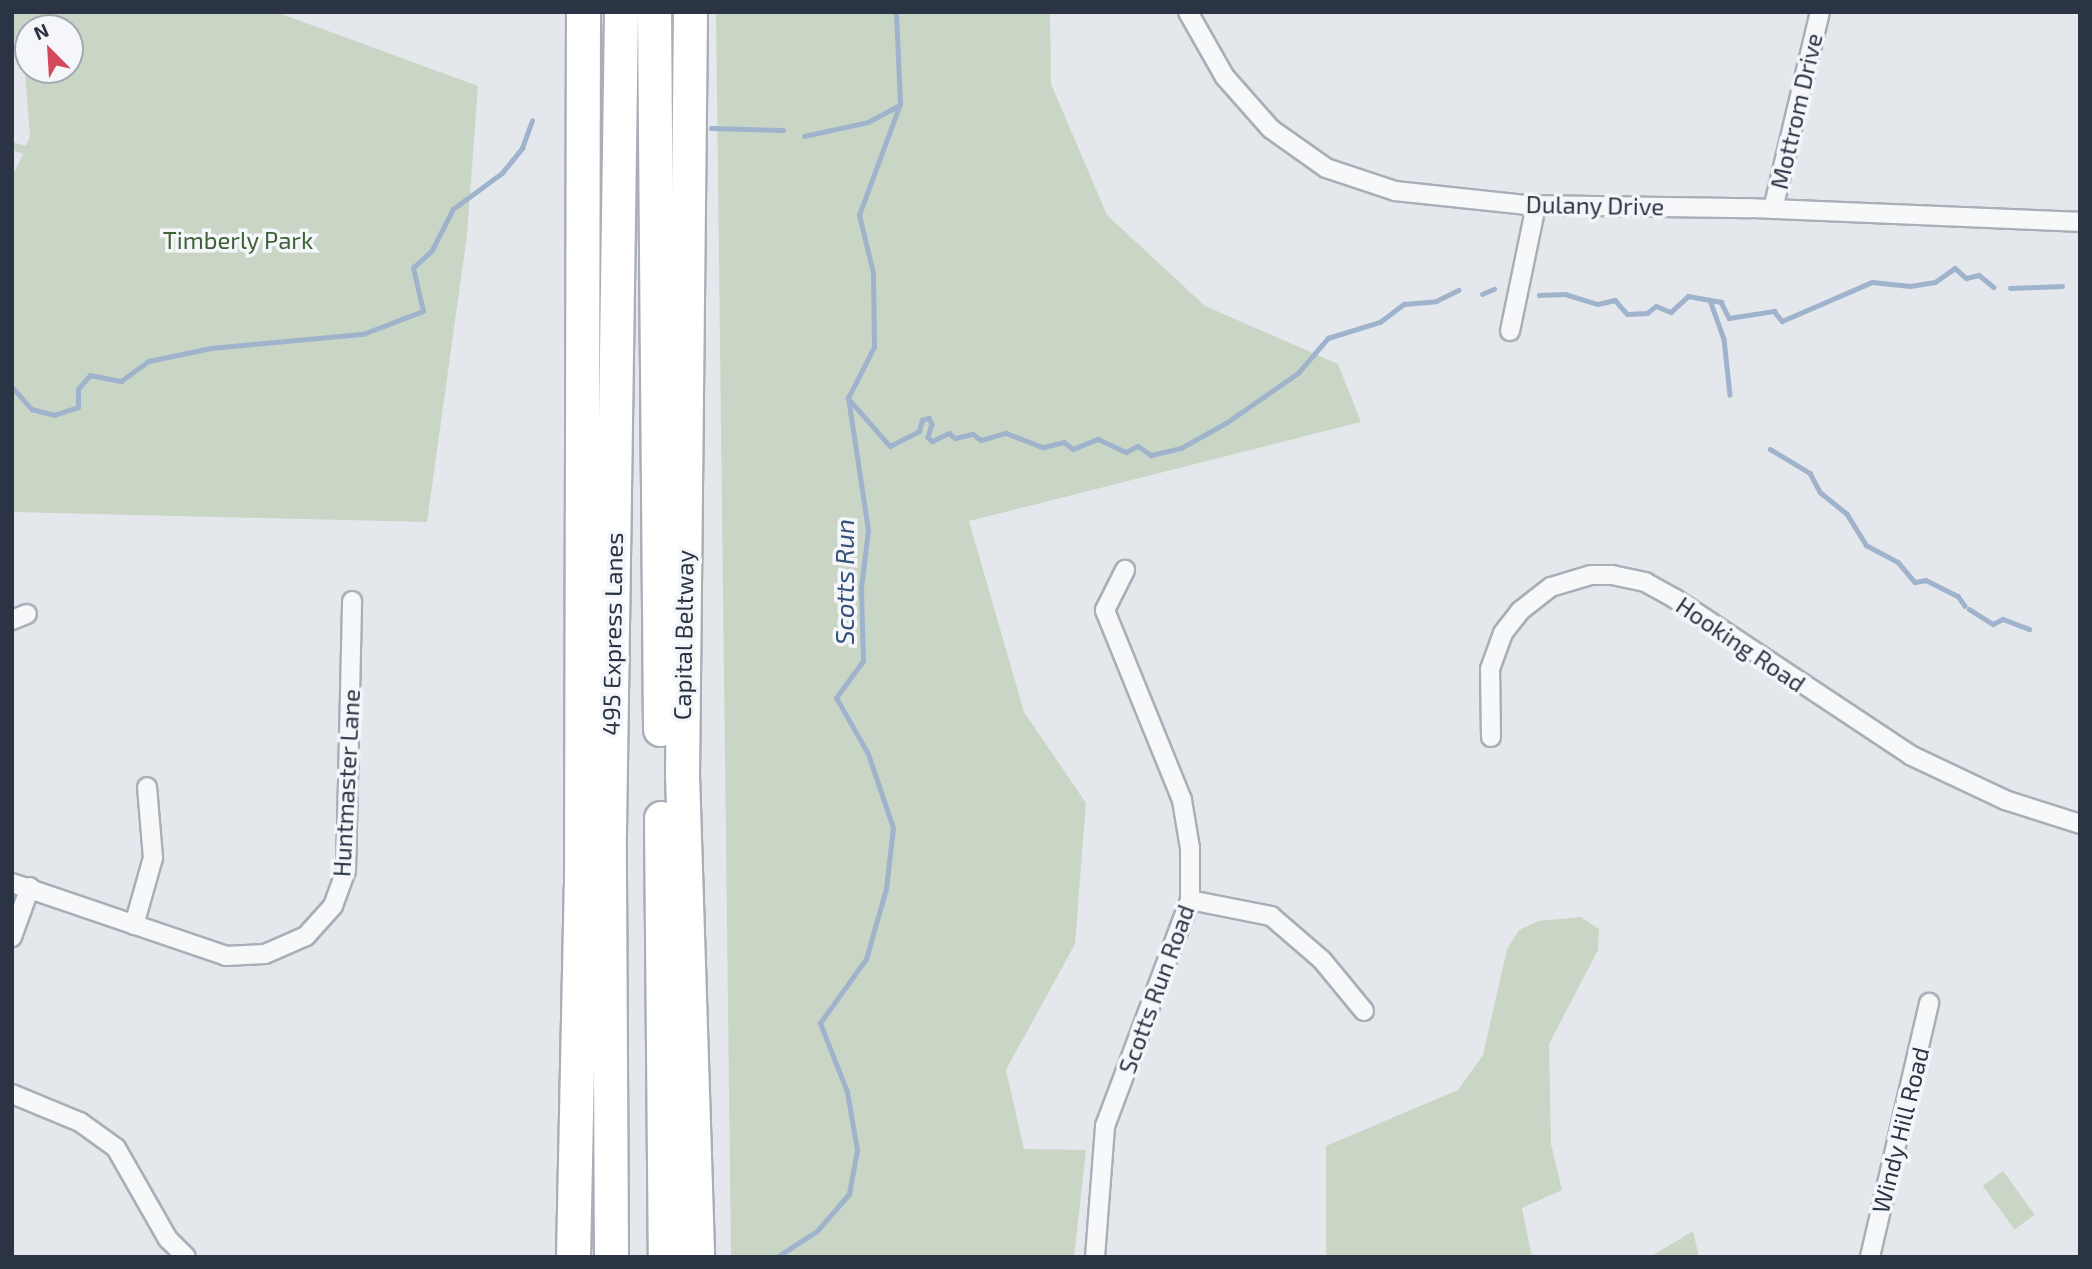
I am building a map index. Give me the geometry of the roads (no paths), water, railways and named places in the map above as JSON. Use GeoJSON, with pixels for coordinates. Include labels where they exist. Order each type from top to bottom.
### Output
{"type":"FeatureCollection","features":[{"type":"Feature","properties":{"kind":"highway"},"geometry":{"type":"LineString","coordinates":[[573,1257],[581,887],[583,12]]}},
{"type":"Feature","properties":{"kind":"highway","name":"495 Express Lanes"},"geometry":{"type":"LineString","coordinates":[[611,1257],[609,831],[621,12]]}},
{"type":"Feature","properties":{"kind":"highway","name":"495 Express Lanes"},"geometry":{"type":"LineString","coordinates":[[654,12],[665,1257]]}},
{"type":"Feature","properties":{"kind":"highway","name":"Capital Beltway"},"geometry":{"type":"LineString","coordinates":[[691,12],[682,774],[697,1257]]}},
{"type":"Feature","properties":{"kind":"street","name":"Dulany Drive"},"geometry":{"type":"LineString","coordinates":[[1188,12],[1212,58],[1248,106],[1295,149],[1326,168],[1414,195],[1536,205],[1773,209],[2080,222]]}},
{"type":"Feature","properties":{"kind":"street","name":"Mottrom Drive"},"geometry":{"type":"LineString","coordinates":[[1773,209],[1820,12]]}},
{"type":"Feature","properties":{"kind":"street"},"geometry":{"type":"LineString","coordinates":[[1510,331],[1536,205]]}},
{"type":"Feature","properties":{"kind":"street","name":"Scotts Run Road"},"geometry":{"type":"LineString","coordinates":[[1095,1257],[1105,1126],[1191,900],[1190,848],[1182,800],[1105,610],[1125,570]]}},
{"type":"Feature","properties":{"kind":"street","name":"Hooking Road"},"geometry":{"type":"LineString","coordinates":[[1491,737],[1490,669],[1503,633],[1520,611],[1551,587],[1591,575],[1612,575],[1645,582],[1674,598],[1910,755],[2005,800],[2080,824]]}},
{"type":"Feature","properties":{"kind":"street","name":"Huntmaster Lane"},"geometry":{"type":"LineString","coordinates":[[21,885],[209,951],[248,957],[284,948],[306,936],[333,906],[346,870],[352,601]]}},
{"type":"Feature","properties":{"kind":"street"},"geometry":{"type":"LineString","coordinates":[[134,925],[153,858],[147,787]]}},
{"type":"Feature","properties":{"kind":"street"},"geometry":{"type":"LineString","coordinates":[[12,937],[21,885]]}},
{"type":"Feature","properties":{"kind":"street"},"geometry":{"type":"LineString","coordinates":[[1191,900],[1271,916],[1322,960],[1364,1011]]}},
{"type":"Feature","properties":{"kind":"street","name":"Windy Hill Road"},"geometry":{"type":"LineString","coordinates":[[1870,1257],[1929,1003]]}},
{"type":"Feature","properties":{"kind":"street"},"geometry":{"type":"LineString","coordinates":[[12,1094],[80,1122],[116,1149],[168,1239],[186,1257]]}},
{"type":"Feature","properties":{"kind":"waterway","name":"Scotts Run"},"geometry":{"type":"LineString","coordinates":[[777,1257],[817,1231],[849,1194],[857,1150],[847,1092],[820,1023],[866,959],[886,889],[893,828],[868,754],[836,698],[863,661],[861,588],[868,530],[848,398],[874,347],[873,273],[859,215],[900,104],[896,12]]}},
{"type":"Feature","properties":{"kind":"waterway"},"geometry":{"type":"LineString","coordinates":[[804,136],[868,122],[898,106]]}},
{"type":"Feature","properties":{"kind":"waterway"},"geometry":{"type":"LineString","coordinates":[[12,387],[32,409],[54,415],[78,407],[78,389],[90,375],[121,381],[149,361],[211,348],[363,334],[423,311],[413,268],[432,250],[453,209],[502,173],[522,148],[532,121]]}},
{"type":"Feature","properties":{"kind":"waterway"},"geometry":{"type":"LineString","coordinates":[[711,128],[783,130]]}},
{"type":"Feature","properties":{"kind":"waterway"},"geometry":{"type":"LineString","coordinates":[[1539,295],[1565,294],[1598,304],[1615,300],[1627,314],[1647,313],[1656,306],[1671,312],[1688,296],[1721,302],[1729,318],[1774,311],[1782,321],[1872,282],[1910,286],[1935,282],[1955,268],[1966,278],[1979,275],[1994,287]]}},
{"type":"Feature","properties":{"kind":"waterway"},"geometry":{"type":"LineString","coordinates":[[2010,288],[2062,286]]}},
{"type":"Feature","properties":{"kind":"waterway"},"geometry":{"type":"LineString","coordinates":[[1482,294],[1494,289]]}},
{"type":"Feature","properties":{"kind":"waterway"},"geometry":{"type":"LineString","coordinates":[[848,398],[890,446],[919,431],[922,420],[929,418],[932,424],[928,437],[932,441],[949,433],[955,438],[973,434],[981,440],[1006,433],[1043,447],[1064,442],[1073,449],[1098,439],[1126,452],[1138,446],[1151,455],[1181,448],[1226,423],[1298,373],[1328,338],[1380,322],[1404,304],[1436,301],[1459,290]]}},
{"type":"Feature","properties":{"kind":"waterway"},"geometry":{"type":"LineString","coordinates":[[1710,300],[1724,339],[1730,395]]}},
{"type":"Feature","properties":{"kind":"waterway"},"geometry":{"type":"LineString","coordinates":[[1770,449],[1810,473],[1820,492],[1847,514],[1866,545],[1898,562],[1915,582],[1926,580],[1958,596],[1965,606]]}},
{"type":"Feature","properties":{"kind":"waterway"},"geometry":{"type":"LineString","coordinates":[[1969,609],[1993,624],[2003,619],[2029,629]]}},
{"type":"Feature","properties":{"kind":"park label","name":"Timberly Park"},"geometry":{"type":"Point","coordinates":[238,240]}}]}
